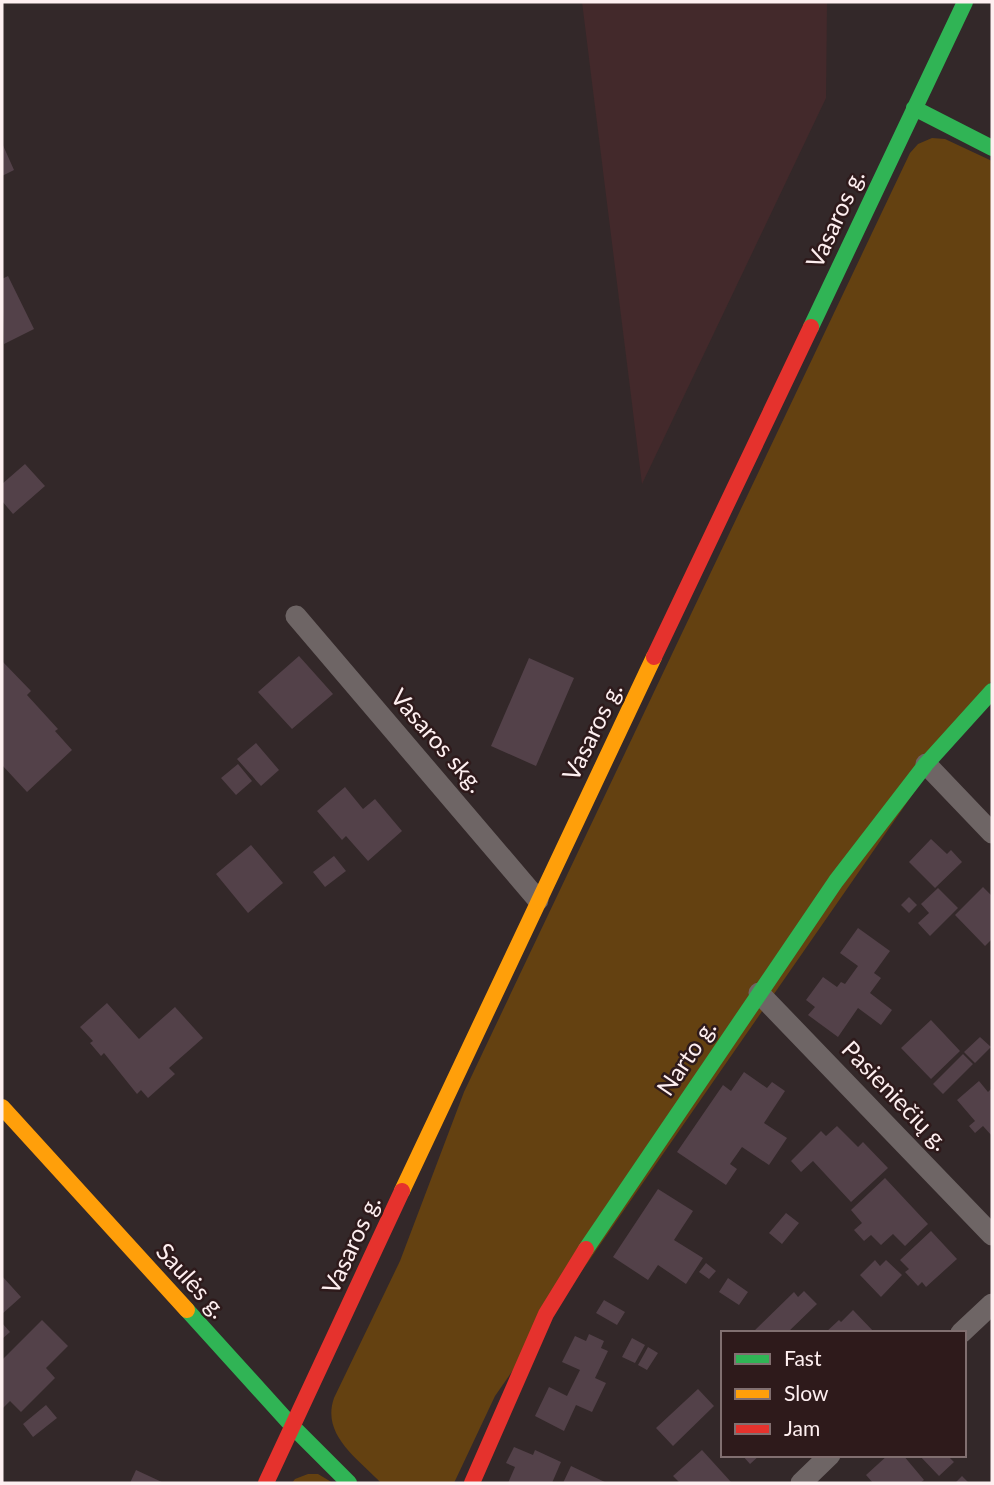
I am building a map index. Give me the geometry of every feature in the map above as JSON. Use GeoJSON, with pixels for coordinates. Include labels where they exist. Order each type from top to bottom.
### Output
{"type":"FeatureCollection","features":[{"type":"Feature","properties":{"kind":"street","name":"Vasaros g."},"geometry":{"type":"LineString","coordinates":[[266,1483],[538,900],[965,2]]}},
{"type":"Feature","properties":{"kind":"street"},"geometry":{"type":"LineString","coordinates":[[914,108],[992,148]]}},
{"type":"Feature","properties":{"kind":"street","name":"Vasaros skg."},"geometry":{"type":"LineString","coordinates":[[296,616],[538,900]]}},
{"type":"Feature","properties":{"kind":"street","name":"Narto g."},"geometry":{"type":"LineString","coordinates":[[472,1483],[546,1314],[596,1234],[836,881],[926,764],[992,691]]}},
{"type":"Feature","properties":{"kind":"street"},"geometry":{"type":"LineString","coordinates":[[926,764],[992,833]]}},
{"type":"Feature","properties":{"kind":"street","name":"Pasieniečių g."},"geometry":{"type":"LineString","coordinates":[[759,993],[992,1236]]}},
{"type":"Feature","properties":{"kind":"street","name":"Saulės g."},"geometry":{"type":"LineString","coordinates":[[2,1107],[293,1427],[349,1483]]}},
{"type":"Feature","properties":{"kind":"street"},"geometry":{"type":"LineString","coordinates":[[963,1331],[992,1304]]}},
{"type":"Feature","properties":{"kind":"street"},"geometry":{"type":"LineString","coordinates":[[801,1483],[829,1457]]}},
{"type":"Feature","properties":{"kind":"shaded area"},"geometry":{"type":"Polygon","coordinates":[[[582,2],[827,2],[826,98],[642,484],[582,2]]]}},
{"type":"Feature","properties":{"kind":"shaded area"},"geometry":{"type":"Polygon","coordinates":[[[932,138],[945,139],[992,161],[992,680],[495,1396],[454,1483],[381,1483],[337,1435],[331,1411],[334,1398],[400,1261],[464,1092],[910,153],[918,144],[932,138]]]}},
{"type":"Feature","properties":{"kind":"shaded area"},"geometry":{"type":"Polygon","coordinates":[[[308,1474],[318,1474],[333,1483],[292,1483],[308,1474]]]}},
{"type":"Feature","properties":{"kind":"building"},"geometry":{"type":"Polygon","coordinates":[[[2,143],[14,170],[2,176],[2,143]]]}},
{"type":"Feature","properties":{"kind":"building"},"geometry":{"type":"Polygon","coordinates":[[[8,276],[34,329],[4,344],[2,279],[8,276]]]}},
{"type":"Feature","properties":{"kind":"building"},"geometry":{"type":"Polygon","coordinates":[[[25,464],[45,486],[13,514],[2,501],[2,484],[25,464]]]}},
{"type":"Feature","properties":{"kind":"building"},"geometry":{"type":"Polygon","coordinates":[[[299,656],[333,694],[292,729],[258,692],[299,656]]]}},
{"type":"Feature","properties":{"kind":"building"},"geometry":{"type":"Polygon","coordinates":[[[529,658],[574,678],[536,766],[491,746],[529,658]]]}},
{"type":"Feature","properties":{"kind":"building"},"geometry":{"type":"Polygon","coordinates":[[[2,661],[31,691],[27,695],[58,729],[55,731],[72,750],[27,792],[2,765],[2,661]]]}},
{"type":"Feature","properties":{"kind":"building"},"geometry":{"type":"Polygon","coordinates":[[[256,743],[279,770],[261,786],[237,759],[256,743]]]}},
{"type":"Feature","properties":{"kind":"building"},"geometry":{"type":"Polygon","coordinates":[[[238,764],[252,781],[236,795],[221,778],[238,764]]]}},
{"type":"Feature","properties":{"kind":"building"},"geometry":{"type":"Polygon","coordinates":[[[345,787],[363,809],[375,799],[402,831],[368,861],[346,836],[342,840],[317,811],[345,787]]]}},
{"type":"Feature","properties":{"kind":"building"},"geometry":{"type":"Polygon","coordinates":[[[931,839],[947,854],[951,850],[962,862],[935,888],[909,862],[931,839]]]}},
{"type":"Feature","properties":{"kind":"building"},"geometry":{"type":"Polygon","coordinates":[[[251,845],[283,883],[248,913],[216,874],[251,845]]]}},
{"type":"Feature","properties":{"kind":"building"},"geometry":{"type":"Polygon","coordinates":[[[334,856],[346,871],[325,887],[313,872],[334,856]]]}},
{"type":"Feature","properties":{"kind":"building"},"geometry":{"type":"Polygon","coordinates":[[[983,887],[992,896],[992,939],[985,946],[955,915],[983,887]]]}},
{"type":"Feature","properties":{"kind":"building"},"geometry":{"type":"Polygon","coordinates":[[[938,888],[958,908],[930,936],[918,923],[929,913],[921,904],[938,888]]]}},
{"type":"Feature","properties":{"kind":"building"},"geometry":{"type":"Polygon","coordinates":[[[909,897],[917,905],[909,913],[901,905],[909,897]]]}},
{"type":"Feature","properties":{"kind":"building"},"geometry":{"type":"Polygon","coordinates":[[[858,928],[890,951],[874,973],[881,978],[870,993],[892,1010],[881,1025],[858,1008],[838,1037],[808,1015],[815,1007],[806,1000],[823,977],[837,987],[841,982],[845,984],[858,966],[840,953],[858,928]]]}},
{"type":"Feature","properties":{"kind":"building"},"geometry":{"type":"Polygon","coordinates":[[[107,1003],[139,1039],[175,1007],[203,1038],[169,1068],[175,1074],[148,1098],[141,1090],[137,1094],[104,1053],[101,1056],[90,1043],[93,1041],[80,1027],[107,1003]]]}},
{"type":"Feature","properties":{"kind":"building"},"geometry":{"type":"Polygon","coordinates":[[[931,1020],[960,1051],[931,1079],[901,1048],[931,1020]]]}},
{"type":"Feature","properties":{"kind":"building"},"geometry":{"type":"Polygon","coordinates":[[[980,1037],[991,1047],[975,1063],[964,1052],[980,1037]]]}},
{"type":"Feature","properties":{"kind":"building"},"geometry":{"type":"Polygon","coordinates":[[[963,1054],[973,1064],[943,1094],[933,1084],[963,1054]]]}},
{"type":"Feature","properties":{"kind":"building"},"geometry":{"type":"Polygon","coordinates":[[[744,1072],[767,1088],[772,1082],[785,1091],[764,1123],[787,1138],[769,1165],[742,1147],[730,1164],[737,1169],[726,1185],[677,1152],[723,1085],[731,1091],[744,1072]]]}},
{"type":"Feature","properties":{"kind":"building"},"geometry":{"type":"Polygon","coordinates":[[[979,1081],[988,1092],[992,1088],[992,1136],[983,1126],[975,1133],[969,1126],[975,1121],[957,1100],[979,1081]]]}},
{"type":"Feature","properties":{"kind":"building"},"geometry":{"type":"Polygon","coordinates":[[[837,1126],[858,1147],[863,1142],[888,1168],[851,1202],[813,1161],[801,1172],[791,1161],[821,1131],[826,1136],[837,1126]]]}},
{"type":"Feature","properties":{"kind":"building"},"geometry":{"type":"Polygon","coordinates":[[[885,1178],[928,1224],[905,1246],[893,1234],[881,1245],[871,1235],[864,1241],[854,1230],[862,1223],[851,1210],[885,1178]]]}},
{"type":"Feature","properties":{"kind":"building"},"geometry":{"type":"Polygon","coordinates":[[[658,1189],[693,1211],[674,1240],[703,1258],[686,1284],[658,1265],[648,1280],[613,1257],[658,1189]]]}},
{"type":"Feature","properties":{"kind":"building"},"geometry":{"type":"Polygon","coordinates":[[[786,1213],[799,1223],[782,1244],[769,1233],[786,1213]]]}},
{"type":"Feature","properties":{"kind":"building"},"geometry":{"type":"Polygon","coordinates":[[[931,1231],[957,1259],[926,1287],[922,1282],[918,1286],[905,1272],[909,1269],[900,1260],[931,1231]]]}},
{"type":"Feature","properties":{"kind":"building"},"geometry":{"type":"Polygon","coordinates":[[[875,1260],[880,1266],[886,1260],[902,1275],[881,1297],[860,1275],[875,1260]]]}},
{"type":"Feature","properties":{"kind":"building"},"geometry":{"type":"Polygon","coordinates":[[[706,1263],[716,1271],[709,1279],[699,1272],[706,1263]]]}},
{"type":"Feature","properties":{"kind":"building"},"geometry":{"type":"Polygon","coordinates":[[[2,1276],[21,1297],[2,1314],[2,1276]]]}},
{"type":"Feature","properties":{"kind":"building"},"geometry":{"type":"Polygon","coordinates":[[[728,1278],[748,1292],[739,1305],[719,1292],[728,1278]]]}},
{"type":"Feature","properties":{"kind":"building"},"geometry":{"type":"Polygon","coordinates":[[[804,1291],[817,1304],[789,1331],[754,1331],[794,1292],[798,1297],[804,1291]]]}},
{"type":"Feature","properties":{"kind":"building"},"geometry":{"type":"Polygon","coordinates":[[[604,1300],[625,1312],[617,1325],[596,1313],[604,1300]]]}},
{"type":"Feature","properties":{"kind":"building"},"geometry":{"type":"Polygon","coordinates":[[[853,1310],[873,1331],[827,1331],[839,1320],[841,1322],[853,1310]]]}},
{"type":"Feature","properties":{"kind":"building"},"geometry":{"type":"Polygon","coordinates":[[[42,1320],[68,1346],[46,1368],[55,1378],[21,1412],[10,1401],[2,1409],[2,1360],[42,1320]]]}},
{"type":"Feature","properties":{"kind":"building"},"geometry":{"type":"Polygon","coordinates":[[[2,1323],[10,1332],[2,1339],[2,1323]]]}},
{"type":"Feature","properties":{"kind":"building"},"geometry":{"type":"Polygon","coordinates":[[[589,1334],[604,1341],[601,1348],[608,1351],[595,1378],[606,1383],[592,1412],[576,1405],[564,1431],[535,1416],[549,1387],[567,1396],[580,1370],[562,1362],[575,1336],[586,1341],[589,1334]]]}},
{"type":"Feature","properties":{"kind":"building"},"geometry":{"type":"Polygon","coordinates":[[[632,1338],[645,1345],[635,1363],[622,1357],[632,1338]]]}},
{"type":"Feature","properties":{"kind":"building"},"geometry":{"type":"Polygon","coordinates":[[[648,1347],[658,1353],[647,1370],[638,1365],[648,1347]]]}},
{"type":"Feature","properties":{"kind":"building"},"geometry":{"type":"Polygon","coordinates":[[[698,1389],[714,1406],[673,1446],[656,1428],[698,1389]]]}},
{"type":"Feature","properties":{"kind":"building"},"geometry":{"type":"Polygon","coordinates":[[[46,1405],[57,1418],[33,1437],[23,1424],[46,1405]]]}},
{"type":"Feature","properties":{"kind":"building"},"geometry":{"type":"Polygon","coordinates":[[[514,1447],[533,1455],[535,1450],[561,1462],[552,1483],[508,1483],[515,1467],[506,1463],[514,1447]]]}},
{"type":"Feature","properties":{"kind":"building"},"geometry":{"type":"Polygon","coordinates":[[[702,1450],[730,1483],[680,1483],[673,1476],[702,1450]]]}},
{"type":"Feature","properties":{"kind":"building"},"geometry":{"type":"Polygon","coordinates":[[[744,1457],[758,1457],[750,1464],[744,1457]]]}},
{"type":"Feature","properties":{"kind":"building"},"geometry":{"type":"Polygon","coordinates":[[[886,1457],[905,1457],[924,1480],[920,1483],[873,1483],[866,1475],[886,1457]]]}},
{"type":"Feature","properties":{"kind":"building"},"geometry":{"type":"Polygon","coordinates":[[[921,1457],[949,1457],[954,1462],[939,1476],[921,1457]]]}},
{"type":"Feature","properties":{"kind":"building"},"geometry":{"type":"Polygon","coordinates":[[[571,1466],[607,1483],[563,1483],[571,1466]]]}},
{"type":"Feature","properties":{"kind":"building"},"geometry":{"type":"Polygon","coordinates":[[[136,1470],[164,1483],[130,1483],[136,1470]]]}},
{"type":"Feature","properties":{"kind":"building"},"geometry":{"type":"Polygon","coordinates":[[[962,1476],[969,1483],[955,1483],[962,1476]]]}},
{"type":"Feature","properties":{"kind":"traffic: fast"},"geometry":{"type":"LineString","coordinates":[[811,327],[965,2]]}},
{"type":"Feature","properties":{"kind":"traffic: fast"},"geometry":{"type":"LineString","coordinates":[[914,108],[992,148]]}},
{"type":"Feature","properties":{"kind":"traffic: fast"},"geometry":{"type":"LineString","coordinates":[[586,1249],[836,881],[926,764],[992,691]]}},
{"type":"Feature","properties":{"kind":"traffic: fast"},"geometry":{"type":"LineString","coordinates":[[187,1310],[293,1427],[349,1483]]}},
{"type":"Feature","properties":{"kind":"traffic: slow"},"geometry":{"type":"LineString","coordinates":[[402,1191],[654,657]]}},
{"type":"Feature","properties":{"kind":"traffic: slow"},"geometry":{"type":"LineString","coordinates":[[2,1107],[187,1310]]}},
{"type":"Feature","properties":{"kind":"traffic: jam"},"geometry":{"type":"LineString","coordinates":[[654,657],[811,327]]}},
{"type":"Feature","properties":{"kind":"traffic: jam"},"geometry":{"type":"LineString","coordinates":[[266,1483],[402,1191]]}},
{"type":"Feature","properties":{"kind":"traffic: jam"},"geometry":{"type":"LineString","coordinates":[[472,1483],[546,1314],[586,1249]]}}]}
